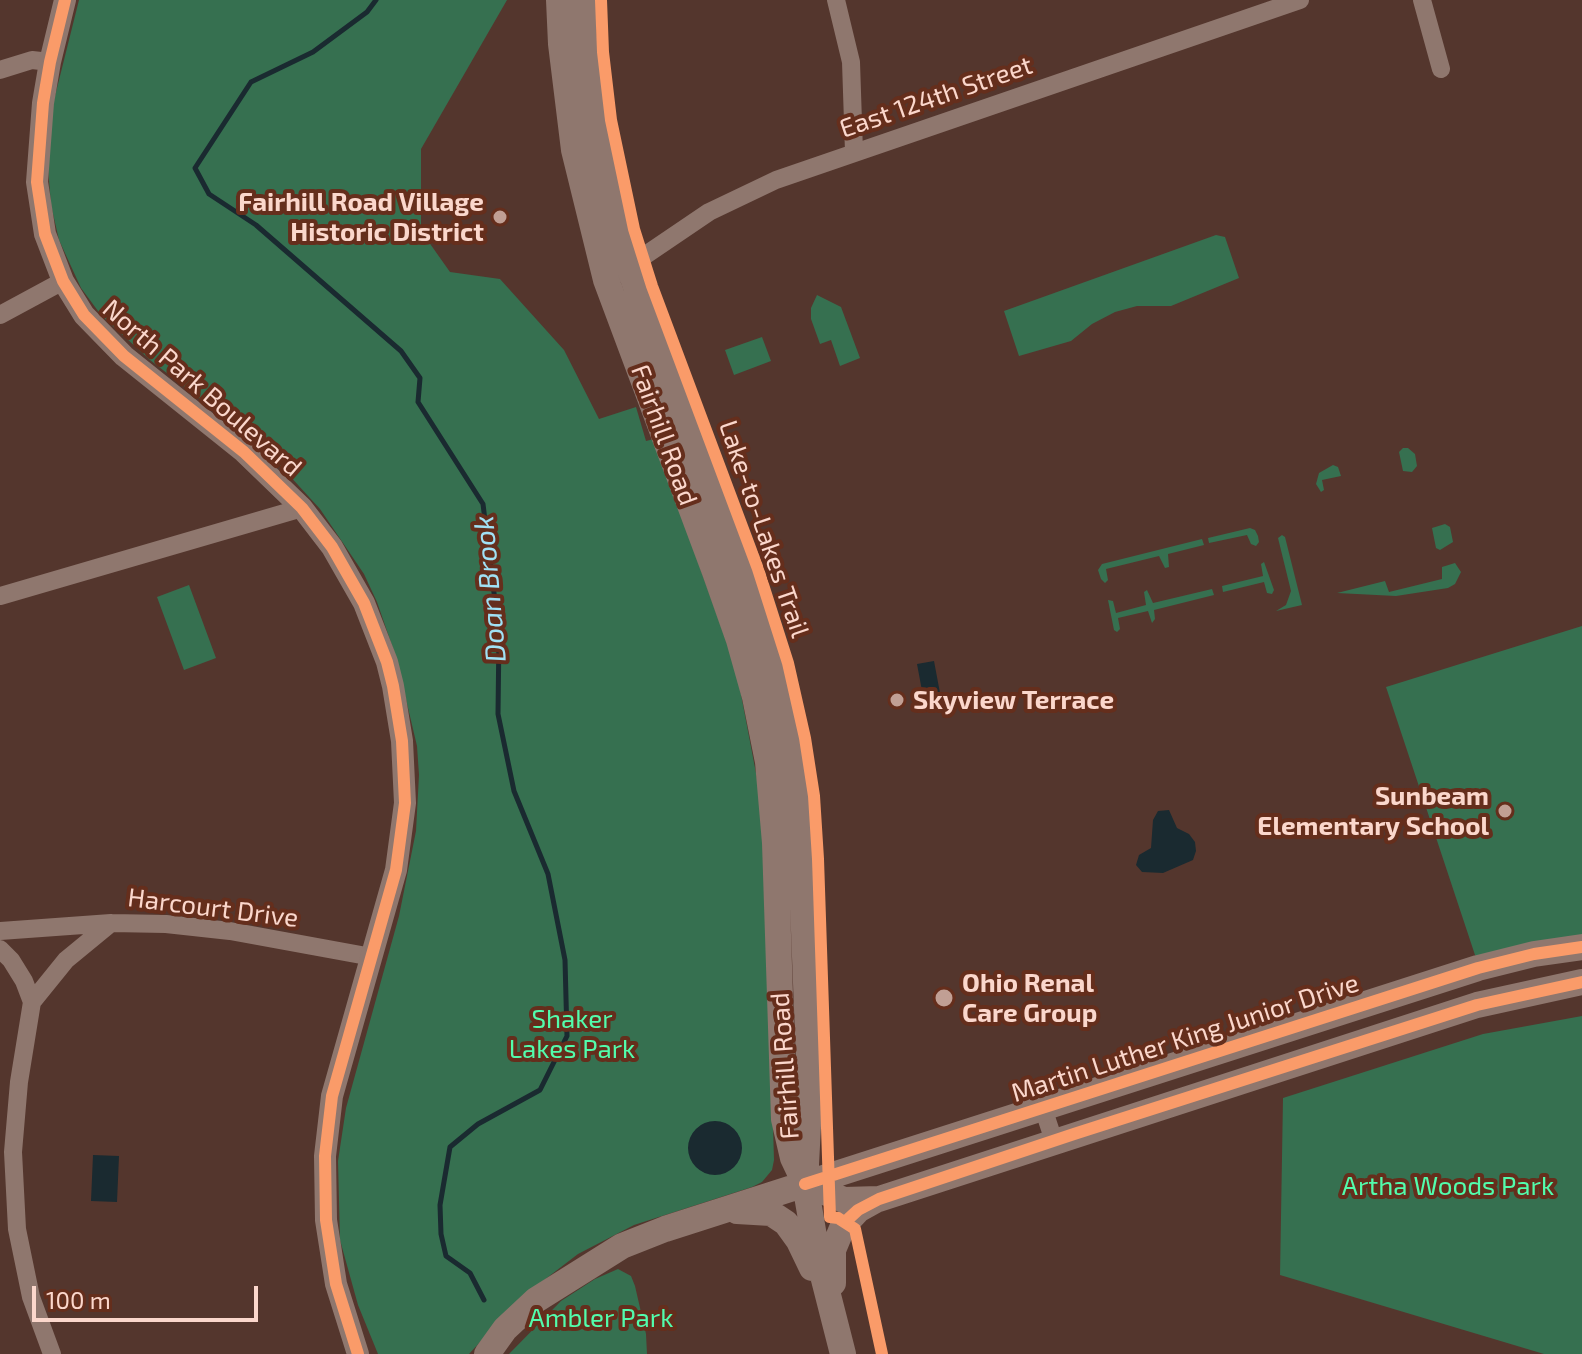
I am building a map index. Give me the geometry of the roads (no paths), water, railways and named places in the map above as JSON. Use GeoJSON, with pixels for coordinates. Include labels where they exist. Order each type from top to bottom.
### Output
{"type":"FeatureCollection","features":[{"type":"Feature","properties":{"kind":"main road","name":"Fairhill Road"},"geometry":{"type":"LineString","coordinates":[[559,0],[580,106],[605,176],[618,274],[751,636],[781,697],[791,754],[786,829],[789,884],[810,1087],[805,1184],[816,1248],[832,1310]]}},
{"type":"Feature","properties":{"kind":"main road","name":"Fairhill Road"},"geometry":{"type":"LineString","coordinates":[[580,106],[583,0]]}},
{"type":"Feature","properties":{"kind":"main road","name":"Martin Luther King Junior Drive"},"geometry":{"type":"LineString","coordinates":[[487,1354],[505,1329],[529,1305],[622,1246],[717,1212],[1373,1001],[1504,961],[1582,947]]}},
{"type":"Feature","properties":{"kind":"main road"},"geometry":{"type":"LineString","coordinates":[[832,1310],[833,1250],[843,1226],[858,1210],[879,1199],[1504,997],[1582,982]]}},
{"type":"Feature","properties":{"kind":"main road"},"geometry":{"type":"LineString","coordinates":[[805,1184],[844,1200],[879,1199]]}},
{"type":"Feature","properties":{"kind":"main road"},"geometry":{"type":"LineString","coordinates":[[717,1212],[754,1210],[771,1213],[786,1223],[799,1241],[832,1310],[843,1354]]}},
{"type":"Feature","properties":{"kind":"street","name":"North Park Boulevard"},"geometry":{"type":"LineString","coordinates":[[65,0],[50,62],[38,135],[37,182],[45,234],[63,281],[84,315],[124,356],[244,452],[302,508],[332,547],[364,603],[387,662],[398,713],[405,803],[396,870],[332,1096],[325,1156],[326,1220],[336,1284],[358,1354]]}},
{"type":"Feature","properties":{"kind":"street"},"geometry":{"type":"LineString","coordinates":[[836,0],[851,62],[854,152]]}},
{"type":"Feature","properties":{"kind":"street","name":"East 124th Street"},"geometry":{"type":"LineString","coordinates":[[618,274],[698,219],[732,199],[776,180],[1300,0]]}},
{"type":"Feature","properties":{"kind":"street"},"geometry":{"type":"LineString","coordinates":[[1422,0],[1441,69]]}},
{"type":"Feature","properties":{"kind":"street"},"geometry":{"type":"LineString","coordinates":[[0,70],[24,62],[50,62]]}},
{"type":"Feature","properties":{"kind":"street"},"geometry":{"type":"LineString","coordinates":[[0,315],[63,281]]}},
{"type":"Feature","properties":{"kind":"street"},"geometry":{"type":"LineString","coordinates":[[0,596],[302,508]]}},
{"type":"Feature","properties":{"kind":"street"},"geometry":{"type":"LineString","coordinates":[[52,1354],[8,1232],[19,1082],[32,1002],[66,960],[111,923]]}},
{"type":"Feature","properties":{"kind":"street","name":"Harcourt Drive"},"geometry":{"type":"LineString","coordinates":[[0,931],[111,923],[166,924],[230,931],[372,957]]}},
{"type":"Feature","properties":{"kind":"street"},"geometry":{"type":"LineString","coordinates":[[0,949],[24,981],[32,1002]]}},
{"type":"Feature","properties":{"kind":"street"},"geometry":{"type":"LineString","coordinates":[[1373,1001],[1384,1036]]}},
{"type":"Feature","properties":{"kind":"street"},"geometry":{"type":"LineString","coordinates":[[1043,1108],[1054,1141]]}},
{"type":"Feature","properties":{"kind":"waterway","name":"Doan Brook"},"geometry":{"type":"LineString","coordinates":[[376,0],[367,12],[313,52],[251,82],[195,168],[209,194],[256,225],[401,351],[420,378],[418,402],[483,504],[499,633],[498,714],[514,791],[548,874],[565,960],[567,1036],[540,1090],[478,1124],[450,1147],[440,1205],[441,1234],[446,1256],[470,1273],[484,1300]]}},
{"type":"Feature","properties":{"kind":"place","name":"Fairhill Road Village Historic District"},"geometry":{"type":"Point","coordinates":[500,217]}},
{"type":"Feature","properties":{"kind":"place","name":"Skyview Terrace"},"geometry":{"type":"Point","coordinates":[897,700]}},
{"type":"Feature","properties":{"kind":"place","name":"Sunbeam Elementary School"},"geometry":{"type":"Point","coordinates":[1505,811]}},
{"type":"Feature","properties":{"kind":"place","name":"Ohio Renal Care Group"},"geometry":{"type":"Point","coordinates":[944,998]}},
{"type":"Feature","properties":{"kind":"park label","name":"Shaker Lakes Park"},"geometry":{"type":"Point","coordinates":[572,1034]}},
{"type":"Feature","properties":{"kind":"park label","name":"Artha Woods Park"},"geometry":{"type":"Point","coordinates":[1448,1186]}},
{"type":"Feature","properties":{"kind":"park label","name":"Ambler Park"},"geometry":{"type":"Point","coordinates":[601,1318]}}]}
